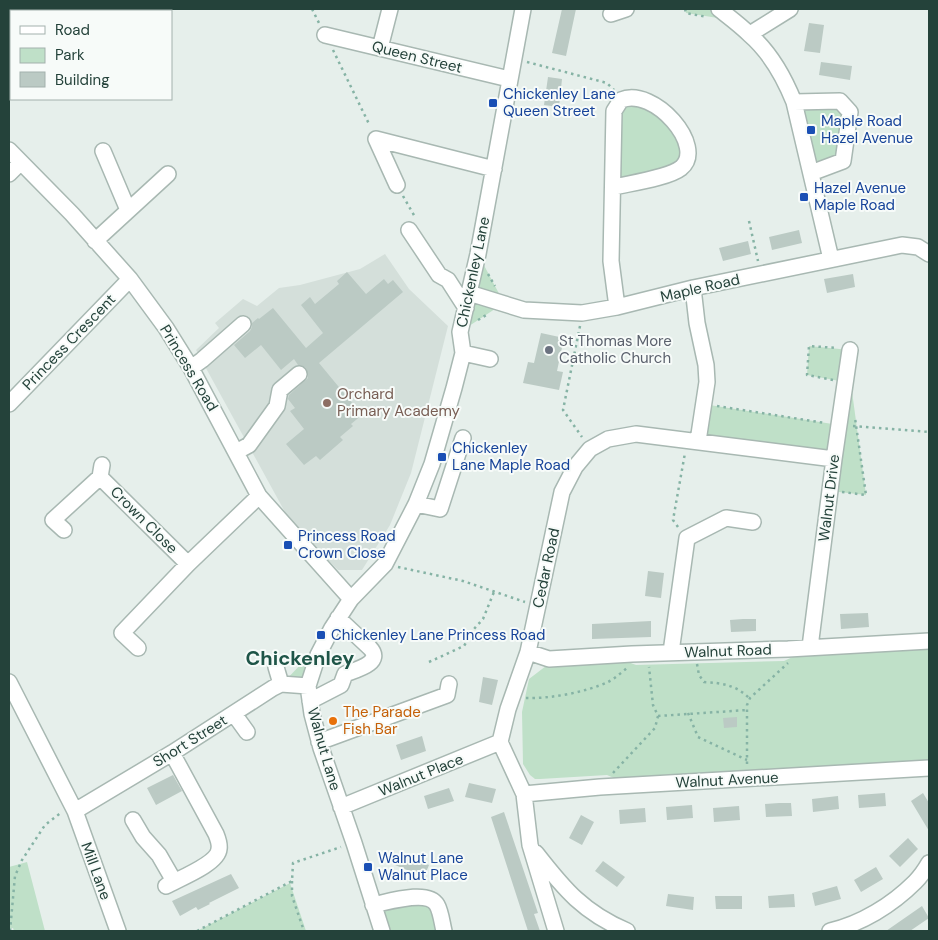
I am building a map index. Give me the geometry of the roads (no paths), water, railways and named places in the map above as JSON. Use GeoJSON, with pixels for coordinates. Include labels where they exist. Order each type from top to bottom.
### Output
{"type":"FeatureCollection","features":[{"type":"Feature","properties":{"kind":"street"},"geometry":{"type":"LineString","coordinates":[[380,48],[390,9]]}},
{"type":"Feature","properties":{"kind":"street","name":"Chickenley Lane"},"geometry":{"type":"LineString","coordinates":[[350,599],[385,564],[416,504],[432,464],[463,353],[460,332],[468,301],[494,169],[523,9]]}},
{"type":"Feature","properties":{"kind":"street"},"geometry":{"type":"LineString","coordinates":[[611,14],[626,9]]}},
{"type":"Feature","properties":{"kind":"street"},"geometry":{"type":"LineString","coordinates":[[750,34],[790,9]]}},
{"type":"Feature","properties":{"kind":"street"},"geometry":{"type":"LineString","coordinates":[[721,11],[750,34],[774,64],[786,83],[794,102],[831,259]]}},
{"type":"Feature","properties":{"kind":"street","name":"Queen Street"},"geometry":{"type":"LineString","coordinates":[[325,35],[509,79]]}},
{"type":"Feature","properties":{"kind":"street"},"geometry":{"type":"LineString","coordinates":[[614,187],[671,173],[684,165],[687,156],[686,144],[681,131],[667,114],[655,105],[639,98],[633,97],[621,100],[614,111],[614,187],[611,261],[617,307]]}},
{"type":"Feature","properties":{"kind":"street"},"geometry":{"type":"LineString","coordinates":[[794,102],[840,101],[850,112],[843,161],[811,173]]}},
{"type":"Feature","properties":{"kind":"street"},"geometry":{"type":"LineString","coordinates":[[397,186],[376,139],[494,169]]}},
{"type":"Feature","properties":{"kind":"street","name":"Princess Road"},"geometry":{"type":"LineString","coordinates":[[9,150],[72,214],[130,279],[166,328],[191,368],[259,496],[350,599]]}},
{"type":"Feature","properties":{"kind":"street"},"geometry":{"type":"LineString","coordinates":[[103,151],[128,210]]}},
{"type":"Feature","properties":{"kind":"street"},"geometry":{"type":"LineString","coordinates":[[9,174],[20,163]]}},
{"type":"Feature","properties":{"kind":"street"},"geometry":{"type":"LineString","coordinates":[[95,241],[168,174]]}},
{"type":"Feature","properties":{"kind":"street"},"geometry":{"type":"LineString","coordinates":[[409,230],[439,275],[448,280],[468,301]]}},
{"type":"Feature","properties":{"kind":"street","name":"Maple Road"},"geometry":{"type":"LineString","coordinates":[[468,301],[524,310],[582,313],[902,245],[918,247],[929,254]]}},
{"type":"Feature","properties":{"kind":"street","name":"Princess Crescent"},"geometry":{"type":"LineString","coordinates":[[9,404],[130,279]]}},
{"type":"Feature","properties":{"kind":"street"},"geometry":{"type":"LineString","coordinates":[[693,288],[697,323],[706,365],[707,382],[693,440]]}},
{"type":"Feature","properties":{"kind":"street"},"geometry":{"type":"LineString","coordinates":[[191,368],[243,324]]}},
{"type":"Feature","properties":{"kind":"street","name":"Walnut Drive"},"geometry":{"type":"LineString","coordinates":[[810,647],[850,350]]}},
{"type":"Feature","properties":{"kind":"street"},"geometry":{"type":"LineString","coordinates":[[463,353],[490,359]]}},
{"type":"Feature","properties":{"kind":"street"},"geometry":{"type":"LineString","coordinates":[[236,452],[249,446],[277,406],[280,390],[299,374]]}},
{"type":"Feature","properties":{"kind":"street","name":"Cedar Road"},"geometry":{"type":"LineString","coordinates":[[500,742],[528,652],[562,492],[574,466],[590,449],[608,439],[636,434],[834,460]]}},
{"type":"Feature","properties":{"kind":"street"},"geometry":{"type":"LineString","coordinates":[[416,504],[440,509],[463,438]]}},
{"type":"Feature","properties":{"kind":"street","name":"Crown Close"},"geometry":{"type":"LineString","coordinates":[[64,530],[53,520],[101,471],[188,564]]}},
{"type":"Feature","properties":{"kind":"street","name":"Crown Close"},"geometry":{"type":"LineString","coordinates":[[138,648],[122,633],[188,564],[259,496]]}},
{"type":"Feature","properties":{"kind":"street"},"geometry":{"type":"LineString","coordinates":[[671,652],[687,538],[726,518],[753,522]]}},
{"type":"Feature","properties":{"kind":"street","name":"Walnut Lane"},"geometry":{"type":"LineString","coordinates":[[350,599],[318,655],[308,686],[319,742],[382,931]]}},
{"type":"Feature","properties":{"kind":"street"},"geometry":{"type":"LineString","coordinates":[[310,701],[336,689],[341,685],[345,674],[368,664],[374,657],[374,652],[338,618]]}},
{"type":"Feature","properties":{"kind":"street","name":"Walnut Road"},"geometry":{"type":"LineString","coordinates":[[528,652],[549,658],[788,649],[929,641]]}},
{"type":"Feature","properties":{"kind":"street"},"geometry":{"type":"LineString","coordinates":[[276,667],[282,684],[308,686]]}},
{"type":"Feature","properties":{"kind":"street","name":"Mill Lane"},"geometry":{"type":"LineString","coordinates":[[9,682],[75,811],[118,931]]}},
{"type":"Feature","properties":{"kind":"street","name":"Short Street"},"geometry":{"type":"LineString","coordinates":[[75,811],[282,684]]}},
{"type":"Feature","properties":{"kind":"street"},"geometry":{"type":"LineString","coordinates":[[319,742],[447,695],[449,684]]}},
{"type":"Feature","properties":{"kind":"street"},"geometry":{"type":"LineString","coordinates":[[234,714],[246,732]]}},
{"type":"Feature","properties":{"kind":"street"},"geometry":{"type":"LineString","coordinates":[[500,742],[524,794],[530,846],[556,931]]}},
{"type":"Feature","properties":{"kind":"street","name":"Walnut Place"},"geometry":{"type":"LineString","coordinates":[[341,807],[500,742]]}},
{"type":"Feature","properties":{"kind":"street"},"geometry":{"type":"LineString","coordinates":[[133,820],[143,837],[159,855],[170,884],[207,865],[220,851],[216,834],[172,753]]}},
{"type":"Feature","properties":{"kind":"street","name":"Walnut Avenue"},"geometry":{"type":"LineString","coordinates":[[524,794],[600,787],[929,768]]}},
{"type":"Feature","properties":{"kind":"street"},"geometry":{"type":"LineString","coordinates":[[530,846],[562,886],[591,912],[627,931]]}},
{"type":"Feature","properties":{"kind":"street"},"geometry":{"type":"LineString","coordinates":[[830,931],[844,928],[881,909],[916,882],[929,863]]}},
{"type":"Feature","properties":{"kind":"street"},"geometry":{"type":"LineString","coordinates":[[374,905],[414,897],[428,898],[437,904],[444,931]]}},
{"type":"Feature","properties":{"kind":"place","name":"Chickenley Lane Queen Street"},"geometry":{"type":"Point","coordinates":[493,103]}},
{"type":"Feature","properties":{"kind":"place","name":"Maple Road Hazel Avenue"},"geometry":{"type":"Point","coordinates":[811,130]}},
{"type":"Feature","properties":{"kind":"place","name":"Hazel Avenue Maple Road"},"geometry":{"type":"Point","coordinates":[804,197]}},
{"type":"Feature","properties":{"kind":"place","name":"St Thomas More Catholic Church"},"geometry":{"type":"Point","coordinates":[549,350]}},
{"type":"Feature","properties":{"kind":"place","name":"Orchard Primary Academy"},"geometry":{"type":"Point","coordinates":[327,403]}},
{"type":"Feature","properties":{"kind":"place","name":"Chickenley Lane Maple Road"},"geometry":{"type":"Point","coordinates":[442,457]}},
{"type":"Feature","properties":{"kind":"place","name":"Princess Road Crown Close"},"geometry":{"type":"Point","coordinates":[288,545]}},
{"type":"Feature","properties":{"kind":"place","name":"Chickenley Lane Princess Road"},"geometry":{"type":"Point","coordinates":[321,635]}},
{"type":"Feature","properties":{"kind":"place","name":"The Parade Fish Bar"},"geometry":{"type":"Point","coordinates":[333,721]}},
{"type":"Feature","properties":{"kind":"place","name":"Walnut Lane Walnut Place"},"geometry":{"type":"Point","coordinates":[368,867]}},
{"type":"Feature","properties":{"kind":"district","name":"Chickenley"},"geometry":{"type":"Point","coordinates":[300,658]}}]}
